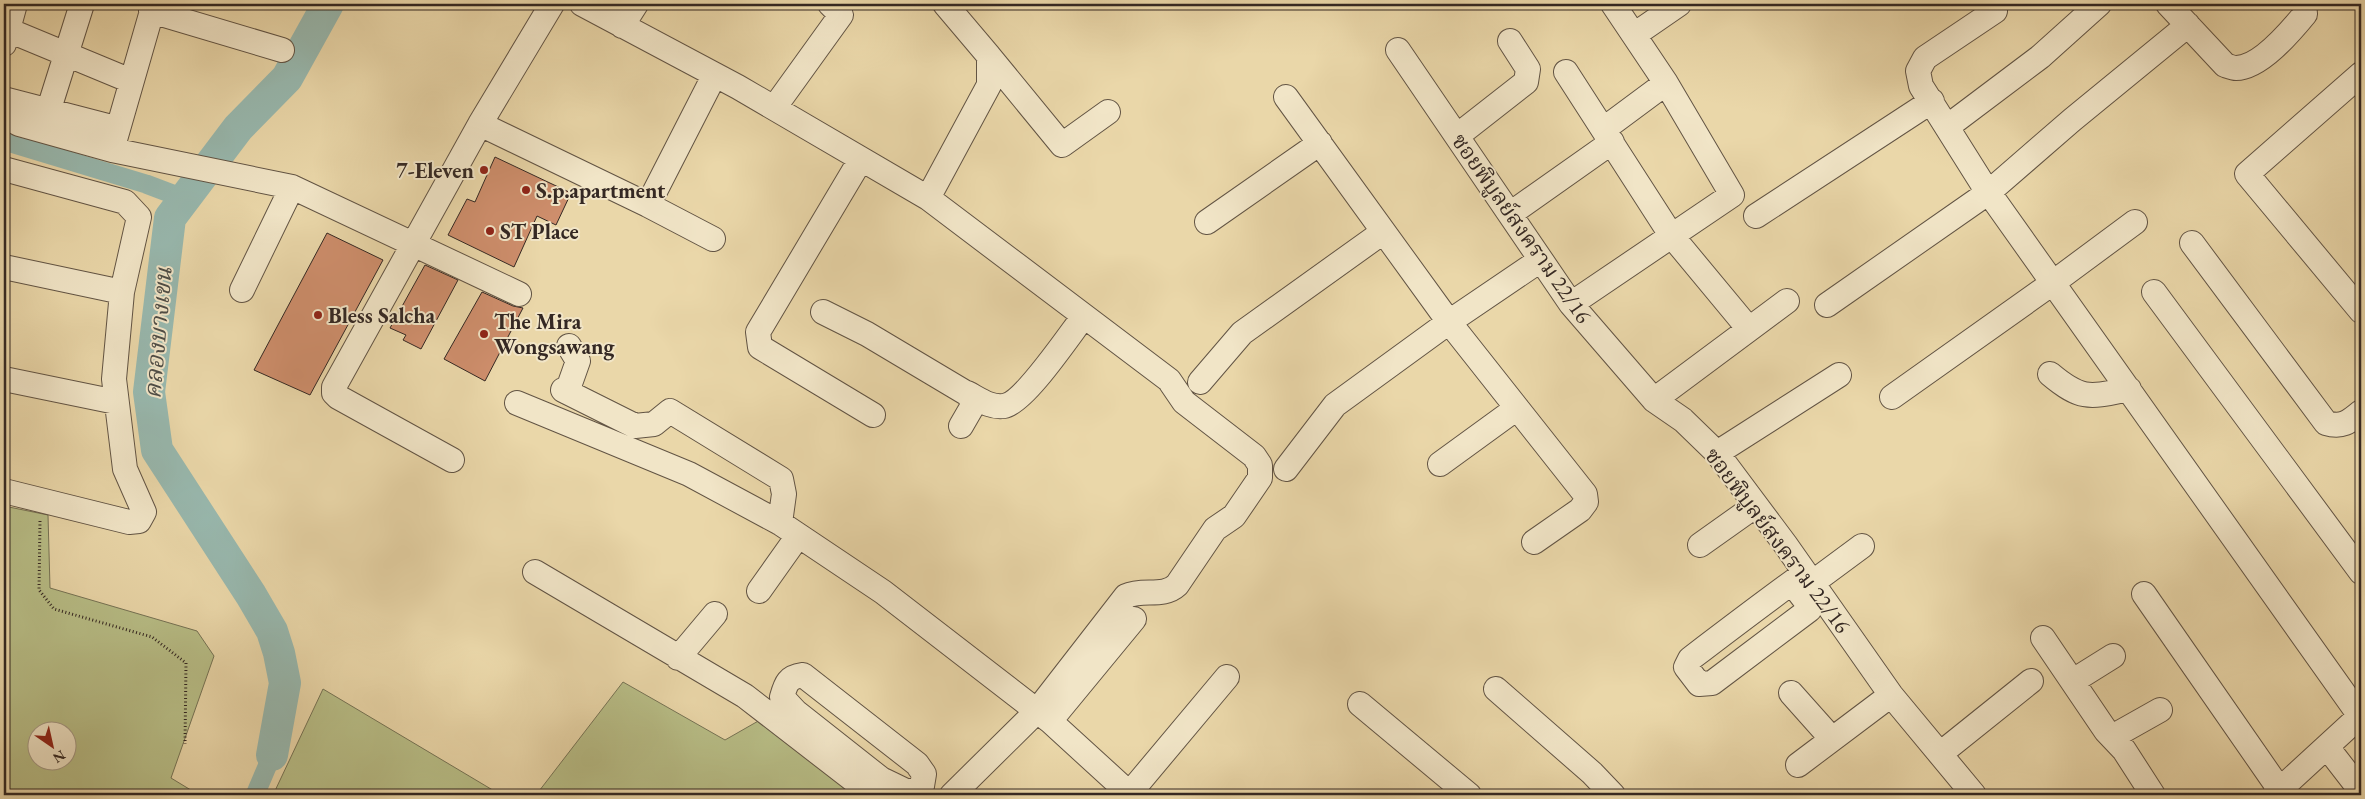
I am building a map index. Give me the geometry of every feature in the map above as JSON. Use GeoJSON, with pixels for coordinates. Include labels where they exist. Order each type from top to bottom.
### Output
{"type":"FeatureCollection","features":[{"type":"Feature","properties":{"kind":"street"},"geometry":{"type":"LineString","coordinates":[[15,4],[6,37],[66,54],[131,81]]}},
{"type":"Feature","properties":{"kind":"street"},"geometry":{"type":"LineString","coordinates":[[48,112],[82,4]]}},
{"type":"Feature","properties":{"kind":"street"},"geometry":{"type":"LineString","coordinates":[[452,460],[338,397],[334,392],[334,387],[480,124],[552,4]]}},
{"type":"Feature","properties":{"kind":"street"},"geometry":{"type":"LineString","coordinates":[[582,4],[774,108],[928,198],[1169,380],[1184,402],[1254,456],[1260,465],[1260,478],[1234,516],[1215,529],[1171,590],[1163,592],[1136,592],[1126,596],[1043,717]]}},
{"type":"Feature","properties":{"kind":"street"},"geometry":{"type":"LineString","coordinates":[[622,26],[636,4]]}},
{"type":"Feature","properties":{"kind":"street"},"geometry":{"type":"LineString","coordinates":[[774,108],[841,15],[830,4]]}},
{"type":"Feature","properties":{"kind":"street"},"geometry":{"type":"LineString","coordinates":[[945,4],[1062,145],[1108,112]]}},
{"type":"Feature","properties":{"kind":"street"},"geometry":{"type":"LineString","coordinates":[[1570,304],[1732,195],[1666,83],[1613,4]]}},
{"type":"Feature","properties":{"kind":"street"},"geometry":{"type":"LineString","coordinates":[[1634,35],[1679,4]]}},
{"type":"Feature","properties":{"kind":"street"},"geometry":{"type":"LineString","coordinates":[[1947,127],[2040,57],[2099,4]]}},
{"type":"Feature","properties":{"kind":"street"},"geometry":{"type":"LineString","coordinates":[[2168,4],[2225,65],[2236,68],[2261,59],[2286,36],[2305,14],[2304,4]]}},
{"type":"Feature","properties":{"kind":"street"},"geometry":{"type":"LineString","coordinates":[[112,150],[152,7],[282,50]]}},
{"type":"Feature","properties":{"kind":"street"},"geometry":{"type":"LineString","coordinates":[[1995,11],[1925,58],[1918,71],[1918,79],[1989,192],[2360,715],[2277,793],[2144,594]]}},
{"type":"Feature","properties":{"kind":"street"},"geometry":{"type":"LineString","coordinates":[[1827,305],[1989,192],[2072,120],[2188,25]]}},
{"type":"Feature","properties":{"kind":"street"},"geometry":{"type":"LineString","coordinates":[[1457,136],[1526,82],[1528,70],[1510,41]]}},
{"type":"Feature","properties":{"kind":"street","name":"ซอยพิบูลย์สงคราม 22/16"},"geometry":{"type":"LineString","coordinates":[[1398,50],[1510,214],[1539,261],[1570,304],[1654,400],[1682,420],[1717,453],[1755,506],[1803,580],[1890,695],[1974,795]]}},
{"type":"Feature","properties":{"kind":"street"},"geometry":{"type":"LineString","coordinates":[[928,198],[989,86],[989,56]]}},
{"type":"Feature","properties":{"kind":"street"},"geometry":{"type":"LineString","coordinates":[[1566,72],[1671,235],[1749,329]]}},
{"type":"Feature","properties":{"kind":"street"},"geometry":{"type":"LineString","coordinates":[[2361,74],[2246,174],[2361,311]]}},
{"type":"Feature","properties":{"kind":"street"},"geometry":{"type":"LineString","coordinates":[[648,205],[714,76]]}},
{"type":"Feature","properties":{"kind":"street"},"geometry":{"type":"LineString","coordinates":[[1510,214],[1608,136],[1666,83]]}},
{"type":"Feature","properties":{"kind":"street"},"geometry":{"type":"LineString","coordinates":[[1286,97],[1449,322],[1585,494],[1586,502],[1580,510],[1534,542]]}},
{"type":"Feature","properties":{"kind":"street"},"geometry":{"type":"LineString","coordinates":[[4,99],[48,112],[108,126]]}},
{"type":"Feature","properties":{"kind":"street"},"geometry":{"type":"LineString","coordinates":[[1756,216],[1932,101]]}},
{"type":"Feature","properties":{"kind":"street"},"geometry":{"type":"LineString","coordinates":[[4,116],[19,124],[112,150],[292,187],[519,294]]}},
{"type":"Feature","properties":{"kind":"street"},"geometry":{"type":"LineString","coordinates":[[480,124],[648,205],[713,239]]}},
{"type":"Feature","properties":{"kind":"street"},"geometry":{"type":"LineString","coordinates":[[1207,222],[1320,143]]}},
{"type":"Feature","properties":{"kind":"street"},"geometry":{"type":"LineString","coordinates":[[861,159],[758,332],[760,347],[872,415]]}},
{"type":"Feature","properties":{"kind":"street"},"geometry":{"type":"LineString","coordinates":[[4,169],[125,202],[139,218],[122,292],[114,379],[124,469],[144,512],[139,521],[129,522],[4,491]]}},
{"type":"Feature","properties":{"kind":"street"},"geometry":{"type":"LineString","coordinates":[[242,290],[292,187]]}},
{"type":"Feature","properties":{"kind":"street"},"geometry":{"type":"LineString","coordinates":[[1892,397],[2135,222]]}},
{"type":"Feature","properties":{"kind":"street"},"geometry":{"type":"LineString","coordinates":[[1200,382],[1242,333],[1383,232]]}},
{"type":"Feature","properties":{"kind":"street"},"geometry":{"type":"LineString","coordinates":[[2192,243],[2326,423],[2337,427],[2348,423],[2361,412]]}},
{"type":"Feature","properties":{"kind":"street"},"geometry":{"type":"LineString","coordinates":[[1286,469],[1335,405],[1449,322],[1539,261]]}},
{"type":"Feature","properties":{"kind":"street"},"geometry":{"type":"LineString","coordinates":[[4,267],[122,292]]}},
{"type":"Feature","properties":{"kind":"street"},"geometry":{"type":"LineString","coordinates":[[2154,292],[2361,572]]}},
{"type":"Feature","properties":{"kind":"street"},"geometry":{"type":"LineString","coordinates":[[1654,400],[1787,301]]}},
{"type":"Feature","properties":{"kind":"street"},"geometry":{"type":"LineString","coordinates":[[823,312],[874,338],[988,404],[1005,406],[1022,395],[1036,380],[1084,316]]}},
{"type":"Feature","properties":{"kind":"street"},"geometry":{"type":"LineString","coordinates":[[569,346],[578,361],[565,391],[635,426],[654,424],[670,410],[728,444],[781,479],[789,529],[759,591]]}},
{"type":"Feature","properties":{"kind":"street"},"geometry":{"type":"LineString","coordinates":[[2050,374],[2070,390],[2086,395],[2129,389]]}},
{"type":"Feature","properties":{"kind":"street"},"geometry":{"type":"LineString","coordinates":[[1717,453],[1839,375]]}},
{"type":"Feature","properties":{"kind":"street"},"geometry":{"type":"LineString","coordinates":[[4,379],[116,402]]}},
{"type":"Feature","properties":{"kind":"street"},"geometry":{"type":"LineString","coordinates":[[961,426],[972,407],[971,396],[967,393]]}},
{"type":"Feature","properties":{"kind":"street"},"geometry":{"type":"LineString","coordinates":[[517,403],[688,474],[789,529],[883,592],[1043,717],[1130,794],[1227,676]]}},
{"type":"Feature","properties":{"kind":"street"},"geometry":{"type":"LineString","coordinates":[[1440,464],[1517,408]]}},
{"type":"Feature","properties":{"kind":"street"},"geometry":{"type":"LineString","coordinates":[[1700,545],[1755,506]]}},
{"type":"Feature","properties":{"kind":"street"},"geometry":{"type":"LineString","coordinates":[[1803,580],[1810,610],[1712,683],[1699,684],[1686,667],[1690,659],[1738,623],[1803,580],[1862,546]]}},
{"type":"Feature","properties":{"kind":"street"},"geometry":{"type":"LineString","coordinates":[[535,572],[745,696],[872,795]]}},
{"type":"Feature","properties":{"kind":"street"},"geometry":{"type":"LineString","coordinates":[[678,658],[715,614]]}},
{"type":"Feature","properties":{"kind":"street"},"geometry":{"type":"LineString","coordinates":[[952,795],[1043,717],[1134,619]]}},
{"type":"Feature","properties":{"kind":"street"},"geometry":{"type":"LineString","coordinates":[[1738,623],[1758,649]]}},
{"type":"Feature","properties":{"kind":"street"},"geometry":{"type":"LineString","coordinates":[[2043,638],[2072,682],[2112,737],[2124,750],[2153,795]]}},
{"type":"Feature","properties":{"kind":"street"},"geometry":{"type":"LineString","coordinates":[[2072,682],[2113,656]]}},
{"type":"Feature","properties":{"kind":"street"},"geometry":{"type":"LineString","coordinates":[[803,675],[917,764],[924,774],[929,791],[910,793],[881,779],[796,712],[782,697],[786,684],[792,676],[803,675]]}},
{"type":"Feature","properties":{"kind":"street"},"geometry":{"type":"LineString","coordinates":[[1940,754],[2031,681]]}},
{"type":"Feature","properties":{"kind":"street"},"geometry":{"type":"LineString","coordinates":[[1496,689],[1592,773],[1613,795]]}},
{"type":"Feature","properties":{"kind":"street"},"geometry":{"type":"LineString","coordinates":[[1791,693],[1832,739]]}},
{"type":"Feature","properties":{"kind":"street"},"geometry":{"type":"LineString","coordinates":[[1798,765],[1890,695]]}},
{"type":"Feature","properties":{"kind":"street"},"geometry":{"type":"LineString","coordinates":[[1360,704],[1469,795]]}},
{"type":"Feature","properties":{"kind":"street"},"geometry":{"type":"LineString","coordinates":[[2112,737],[2160,710]]}},
{"type":"Feature","properties":{"kind":"street"},"geometry":{"type":"LineString","coordinates":[[2327,746],[2361,792]]}},
{"type":"Feature","properties":{"kind":"path"},"geometry":{"type":"LineString","coordinates":[[41,500],[40,590],[54,609],[152,637],[186,663],[185,744]]}},
{"type":"Feature","properties":{"kind":"green space"},"geometry":{"type":"Polygon","coordinates":[[[4,506],[48,515],[50,588],[197,631],[214,656],[171,778],[199,795],[4,795],[4,506]]]}},
{"type":"Feature","properties":{"kind":"green space"},"geometry":{"type":"Polygon","coordinates":[[[623,682],[725,740],[760,720],[853,795],[536,795],[623,682]]]}},
{"type":"Feature","properties":{"kind":"green space"},"geometry":{"type":"Polygon","coordinates":[[[323,689],[501,795],[273,795],[323,689]]]}},
{"type":"Feature","properties":{"kind":"building"},"geometry":{"type":"Polygon","coordinates":[[[495,157],[571,193],[556,225],[537,216],[514,267],[448,235],[467,199],[475,202],[495,157]]]}},
{"type":"Feature","properties":{"kind":"building","name":"Bless Salcha"},"geometry":{"type":"Polygon","coordinates":[[[327,233],[383,260],[310,395],[254,370],[327,233]]]}},
{"type":"Feature","properties":{"kind":"building"},"geometry":{"type":"Polygon","coordinates":[[[425,265],[458,280],[421,349],[403,340],[406,335],[390,328],[425,265]]]}},
{"type":"Feature","properties":{"kind":"building","name":"The Mira Wongsawang"},"geometry":{"type":"Polygon","coordinates":[[[482,292],[513,306],[523,308],[485,381],[444,359],[482,292]]]}},
{"type":"Feature","properties":{"kind":"waterway","name":"คลองบางเขน"},"geometry":{"type":"LineString","coordinates":[[272,755],[285,683],[272,631],[251,595],[157,450],[149,392],[170,218],[238,128],[287,78],[328,4]]}},
{"type":"Feature","properties":{"kind":"waterway"},"geometry":{"type":"LineString","coordinates":[[4,141],[146,184],[183,198]]}},
{"type":"Feature","properties":{"kind":"waterway","name":"คลองบางเขน"},"geometry":{"type":"LineString","coordinates":[[255,795],[272,755]]}},
{"type":"Feature","properties":{"kind":"place","name":"7-Eleven"},"geometry":{"type":"Point","coordinates":[484,170]}},
{"type":"Feature","properties":{"kind":"place","name":"S.p.apartment"},"geometry":{"type":"Point","coordinates":[526,190]}},
{"type":"Feature","properties":{"kind":"place","name":"ST Place"},"geometry":{"type":"Point","coordinates":[490,231]}},
{"type":"Feature","properties":{"kind":"place","name":"Bless Salcha"},"geometry":{"type":"Point","coordinates":[318,315]}},
{"type":"Feature","properties":{"kind":"place","name":"The Mira Wongsawang"},"geometry":{"type":"Point","coordinates":[484,334]}}]}
